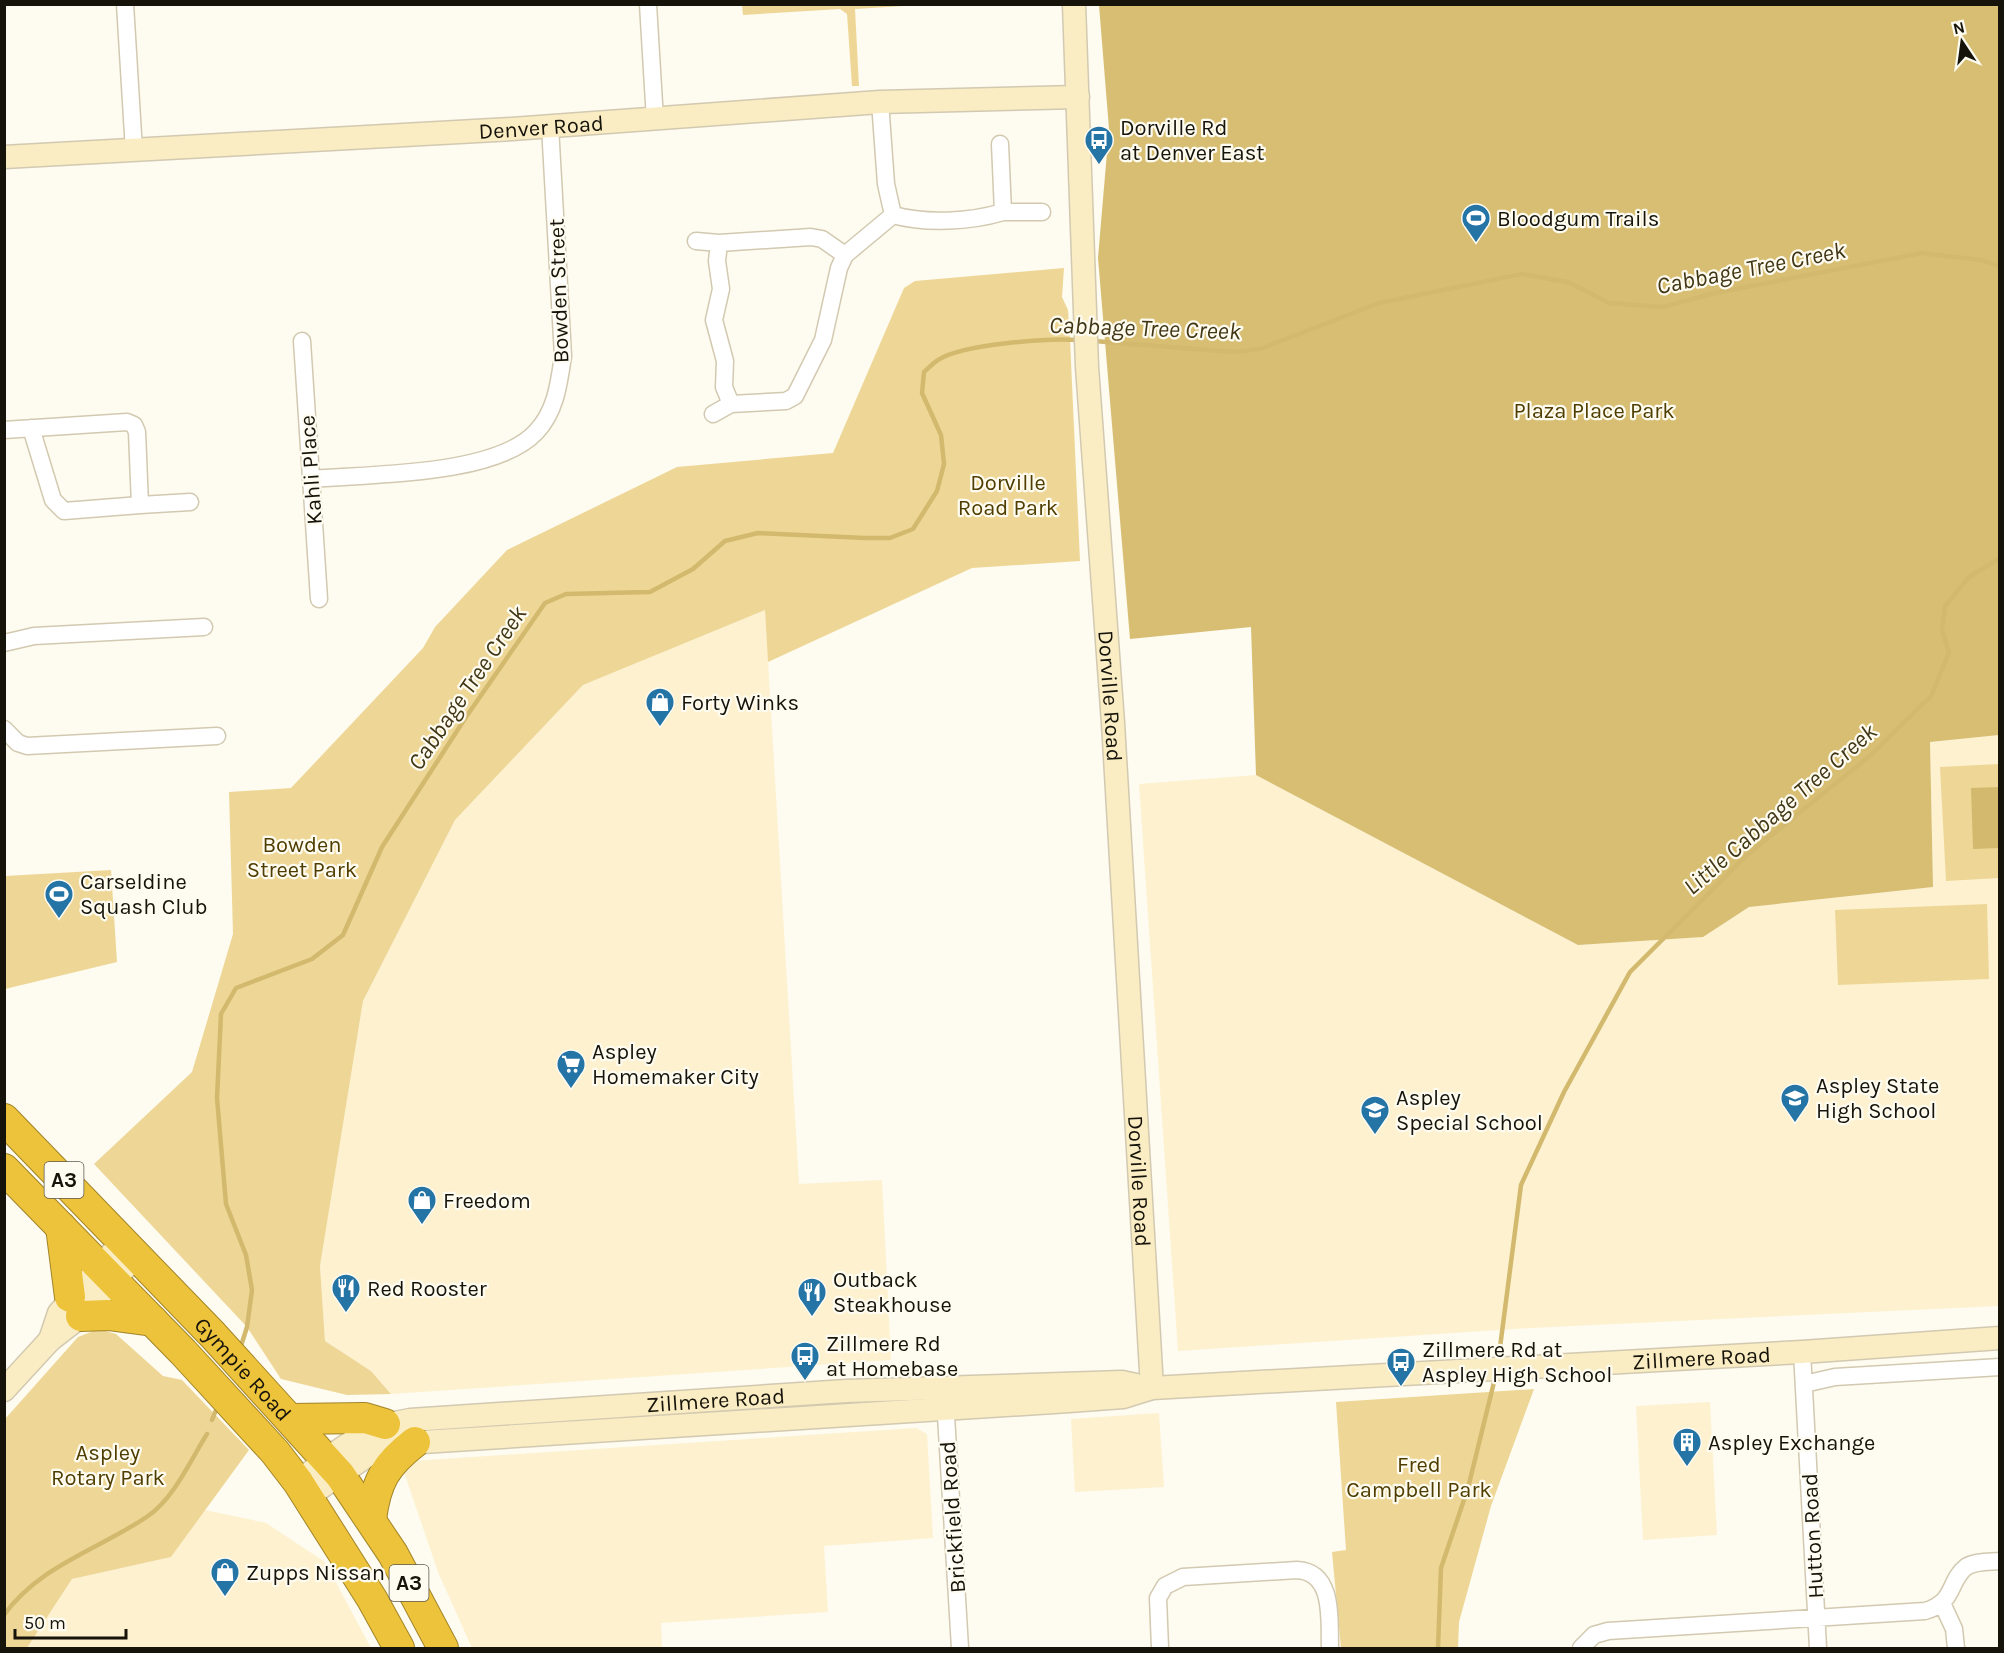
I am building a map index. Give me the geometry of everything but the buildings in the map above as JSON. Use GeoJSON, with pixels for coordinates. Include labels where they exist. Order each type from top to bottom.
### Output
{"type":"FeatureCollection","features":[{"type":"Feature","properties":{"kind":"highway","name":"Gympie Road"},"geometry":{"type":"LineString","coordinates":[[4,1119],[213,1335],[334,1467],[372,1519],[411,1585],[443,1648]]}},
{"type":"Feature","properties":{"kind":"highway","name":"Gympie Road"},"geometry":{"type":"LineString","coordinates":[[4,1169],[254,1428],[303,1490],[372,1599],[399,1648]]}},
{"type":"Feature","properties":{"kind":"highway"},"geometry":{"type":"LineString","coordinates":[[61,1227],[76,1307],[108,1315],[153,1321]]}},
{"type":"Feature","properties":{"kind":"highway"},"geometry":{"type":"LineString","coordinates":[[281,1409],[365,1418],[385,1424]]}},
{"type":"Feature","properties":{"kind":"highway"},"geometry":{"type":"LineString","coordinates":[[372,1519],[375,1493],[381,1480],[395,1458],[415,1442]]}},
{"type":"Feature","properties":{"kind":"street"},"geometry":{"type":"LineString","coordinates":[[125,4],[134,151]]}},
{"type":"Feature","properties":{"kind":"street"},"geometry":{"type":"LineString","coordinates":[[648,4],[655,120]]}},
{"type":"Feature","properties":{"kind":"street","name":"Dorville Road"},"geometry":{"type":"LineString","coordinates":[[1074,4],[1087,367],[1114,735],[1152,1388]]}},
{"type":"Feature","properties":{"kind":"street","name":"Denver Road"},"geometry":{"type":"LineString","coordinates":[[4,157],[655,120],[880,102],[1078,97]]}},
{"type":"Feature","properties":{"kind":"street"},"geometry":{"type":"LineString","coordinates":[[880,102],[886,184],[893,215]]}},
{"type":"Feature","properties":{"kind":"street","name":"Bowden Street"},"geometry":{"type":"LineString","coordinates":[[311,479],[417,471],[479,462],[509,452],[536,433],[551,411],[558,392],[563,356],[550,126]]}},
{"type":"Feature","properties":{"kind":"street"},"geometry":{"type":"LineString","coordinates":[[1000,144],[1003,212]]}},
{"type":"Feature","properties":{"kind":"street"},"geometry":{"type":"LineString","coordinates":[[893,215],[911,220],[984,218],[1003,212],[1042,212]]}},
{"type":"Feature","properties":{"kind":"street"},"geometry":{"type":"LineString","coordinates":[[713,414],[732,404],[786,401],[795,396],[824,340],[839,268],[844,255],[893,215]]}},
{"type":"Feature","properties":{"kind":"street"},"geometry":{"type":"LineString","coordinates":[[696,241],[719,243],[811,237],[822,239],[844,255]]}},
{"type":"Feature","properties":{"kind":"street"},"geometry":{"type":"LineString","coordinates":[[719,243],[717,261],[721,289],[714,320],[725,361],[724,387],[732,404]]}},
{"type":"Feature","properties":{"kind":"street","name":"Kahli Place"},"geometry":{"type":"LineString","coordinates":[[302,341],[319,599]]}},
{"type":"Feature","properties":{"kind":"street"},"geometry":{"type":"LineString","coordinates":[[4,430],[127,422],[134,425],[138,432],[140,505]]}},
{"type":"Feature","properties":{"kind":"street"},"geometry":{"type":"LineString","coordinates":[[31,428],[53,500],[64,511],[190,502]]}},
{"type":"Feature","properties":{"kind":"street"},"geometry":{"type":"LineString","coordinates":[[4,643],[34,636],[204,627]]}},
{"type":"Feature","properties":{"kind":"street"},"geometry":{"type":"LineString","coordinates":[[4,729],[18,743],[27,746],[217,736]]}},
{"type":"Feature","properties":{"kind":"street"},"geometry":{"type":"LineString","coordinates":[[4,1390],[50,1340],[58,1313],[76,1307],[129,1249]]}},
{"type":"Feature","properties":{"kind":"street","name":"Zillmere Road"},"geometry":{"type":"LineString","coordinates":[[303,1490],[334,1467],[391,1444],[1122,1382],[1152,1388],[1802,1352],[2000,1338]]}},
{"type":"Feature","properties":{"kind":"street","name":"Hutton Road"},"geometry":{"type":"LineString","coordinates":[[1802,1352],[1818,1648]]}},
{"type":"Feature","properties":{"kind":"street"},"geometry":{"type":"LineString","coordinates":[[1804,1384],[1835,1377],[2000,1367]]}},
{"type":"Feature","properties":{"kind":"street","name":"Zillmere Road"},"geometry":{"type":"LineString","coordinates":[[334,1467],[353,1440],[385,1424],[540,1410],[944,1397]]}},
{"type":"Feature","properties":{"kind":"street","name":"Brickfield Road"},"geometry":{"type":"LineString","coordinates":[[944,1397],[960,1648]]}},
{"type":"Feature","properties":{"kind":"street"},"geometry":{"type":"LineString","coordinates":[[1581,1648],[1588,1638],[1599,1632],[1917,1612],[1932,1609],[1942,1603],[1964,1568],[1978,1563],[2000,1561]]}},
{"type":"Feature","properties":{"kind":"street"},"geometry":{"type":"LineString","coordinates":[[1160,1648],[1158,1598],[1171,1582],[1183,1577],[1297,1570],[1312,1572],[1322,1584],[1326,1596],[1330,1648]]}},
{"type":"Feature","properties":{"kind":"street"},"geometry":{"type":"LineString","coordinates":[[1942,1603],[1954,1629],[1956,1648]]}},
{"type":"Feature","properties":{"kind":"shaded area","name":"Aspley Homemaker City"},"geometry":{"type":"Polygon","coordinates":[[[765,610],[799,1184],[882,1180],[891,1360],[391,1394],[371,1371],[325,1341],[320,1266],[363,1001],[455,820],[583,685],[765,610]]]}},
{"type":"Feature","properties":{"kind":"shaded area"},"geometry":{"type":"Polygon","coordinates":[[[1999,735],[1999,1306],[1530,1328],[1178,1351],[1139,784],[1256,775],[1578,945],[1702,937],[1749,907],[1933,887],[1930,742],[1999,735]]]}},
{"type":"Feature","properties":{"kind":"shaded area"},"geometry":{"type":"Polygon","coordinates":[[[1999,787],[1999,848],[1973,849],[1971,788],[1999,787]]]}},
{"type":"Feature","properties":{"kind":"shaded area"},"geometry":{"type":"Polygon","coordinates":[[[1710,1402],[1717,1535],[1643,1540],[1636,1406],[1710,1402]]]}},
{"type":"Feature","properties":{"kind":"shaded area"},"geometry":{"type":"Polygon","coordinates":[[[1159,1413],[1164,1487],[1075,1492],[1071,1419],[1159,1413]]]}},
{"type":"Feature","properties":{"kind":"shaded area"},"geometry":{"type":"Polygon","coordinates":[[[916,1428],[927,1434],[933,1538],[824,1546],[828,1612],[661,1623],[662,1648],[472,1648],[438,1572],[405,1475],[412,1461],[916,1428]]]}},
{"type":"Feature","properties":{"kind":"shaded area"},"geometry":{"type":"Polygon","coordinates":[[[205,1510],[266,1523],[325,1562],[371,1648],[27,1648],[72,1579],[171,1557],[205,1510]]]}},
{"type":"Feature","properties":{"kind":"green space"},"geometry":{"type":"Polygon","coordinates":[[[742,4],[921,5],[855,9],[859,86],[852,86],[847,14],[840,9],[743,15],[742,4]]]}},
{"type":"Feature","properties":{"kind":"green space","name":"Plaza Place Park"},"geometry":{"type":"Polygon","coordinates":[[[1099,5],[1999,5],[1999,735],[1930,742],[1933,887],[1749,907],[1703,937],[1578,945],[1256,775],[1251,627],[1130,639],[1098,258],[1109,129],[1099,5]]]}},
{"type":"Feature","properties":{"kind":"green space"},"geometry":{"type":"Polygon","coordinates":[[[1064,268],[1062,297],[1068,310],[1070,339],[1080,561],[972,568],[768,662],[765,610],[583,685],[455,820],[363,1001],[320,1266],[325,1341],[371,1371],[391,1394],[347,1395],[281,1379],[247,1327],[94,1164],[192,1072],[233,934],[229,792],[291,788],[423,648],[435,627],[507,550],[677,467],[833,453],[904,288],[915,281],[1064,268]]]}},
{"type":"Feature","properties":{"kind":"green space"},"geometry":{"type":"Polygon","coordinates":[[[1999,764],[1999,878],[1946,881],[1940,767],[1999,764]]]}},
{"type":"Feature","properties":{"kind":"green space","name":"Carseldine Squash Club"},"geometry":{"type":"Polygon","coordinates":[[[111,870],[117,962],[5,989],[5,876],[111,870]]]}},
{"type":"Feature","properties":{"kind":"green space"},"geometry":{"type":"Polygon","coordinates":[[[1987,904],[1989,979],[1838,985],[1835,910],[1987,904]]]}},
{"type":"Feature","properties":{"kind":"green space","name":"Aspley Rotary Park"},"geometry":{"type":"Polygon","coordinates":[[[98,1329],[116,1334],[163,1376],[182,1380],[249,1450],[171,1557],[72,1579],[27,1648],[5,1648],[5,1419],[78,1337],[98,1329]]]}},
{"type":"Feature","properties":{"kind":"green space","name":"Fred Campbell Park"},"geometry":{"type":"Polygon","coordinates":[[[1534,1389],[1491,1506],[1459,1622],[1458,1648],[1341,1648],[1332,1552],[1346,1550],[1336,1402],[1534,1389]]]}},
{"type":"Feature","properties":{"kind":"waterway","name":"Cabbage Tree Creek"},"geometry":{"type":"LineString","coordinates":[[1094,341],[1233,352],[1260,349],[1379,303],[1522,274],[1568,282],[1609,303],[1663,307],[1715,293],[1922,253],[1981,260],[2000,266]]}},
{"type":"Feature","properties":{"kind":"waterway","name":"Cabbage Tree Creek"},"geometry":{"type":"LineString","coordinates":[[240,1349],[247,1327],[252,1290],[246,1255],[226,1204],[217,1098],[221,1014],[236,988],[312,959],[343,935],[382,847],[466,717],[545,603],[566,594],[650,592],[693,569],[725,541],[758,533],[890,538],[913,529],[937,491],[944,464],[941,435],[922,393],[924,372],[938,360],[950,354],[985,346],[1028,341],[1079,340]]}},
{"type":"Feature","properties":{"kind":"waterway","name":"Little Cabbage Tree Creek"},"geometry":{"type":"LineString","coordinates":[[1498,1363],[1521,1185],[1564,1092],[1630,972],[1748,854],[1871,755],[1931,696],[1949,653],[1942,629],[1945,606],[1969,577],[2000,558]]}},
{"type":"Feature","properties":{"kind":"waterway","name":"Little Cabbage Tree Creek"},"geometry":{"type":"LineString","coordinates":[[1438,1648],[1441,1568],[1468,1488],[1496,1374]]}},
{"type":"Feature","properties":{"kind":"waterway","name":"Cabbage Tree Creek"},"geometry":{"type":"LineString","coordinates":[[212,1420],[218,1405]]}},
{"type":"Feature","properties":{"kind":"waterway","name":"Cabbage Tree Creek"},"geometry":{"type":"LineString","coordinates":[[4,1615],[35,1583],[53,1570],[130,1528],[157,1508],[174,1489],[207,1434]]}},
{"type":"Feature","properties":{"kind":"place","name":"Dorville Rd at Denver East"},"geometry":{"type":"Point","coordinates":[1099,166]}},
{"type":"Feature","properties":{"kind":"place","name":"Bloodgum Trails"},"geometry":{"type":"Point","coordinates":[1476,244]}},
{"type":"Feature","properties":{"kind":"place","name":"Forty Winks"},"geometry":{"type":"Point","coordinates":[660,728]}},
{"type":"Feature","properties":{"kind":"place","name":"Carseldine Squash Club"},"geometry":{"type":"Point","coordinates":[59,920]}},
{"type":"Feature","properties":{"kind":"place","name":"Aspley Homemaker City"},"geometry":{"type":"Point","coordinates":[571,1090]}},
{"type":"Feature","properties":{"kind":"place","name":"Aspley State High School"},"geometry":{"type":"Point","coordinates":[1795,1124]}},
{"type":"Feature","properties":{"kind":"place","name":"Aspley Special School"},"geometry":{"type":"Point","coordinates":[1375,1136]}},
{"type":"Feature","properties":{"kind":"place","name":"Freedom"},"geometry":{"type":"Point","coordinates":[422,1226]}},
{"type":"Feature","properties":{"kind":"place","name":"Red Rooster"},"geometry":{"type":"Point","coordinates":[346,1314]}},
{"type":"Feature","properties":{"kind":"place","name":"Outback Steakhouse"},"geometry":{"type":"Point","coordinates":[812,1318]}},
{"type":"Feature","properties":{"kind":"place","name":"Zillmere Rd at Homebase"},"geometry":{"type":"Point","coordinates":[805,1382]}},
{"type":"Feature","properties":{"kind":"place","name":"Zillmere Rd at Aspley High School"},"geometry":{"type":"Point","coordinates":[1401,1388]}},
{"type":"Feature","properties":{"kind":"place","name":"Aspley Exchange"},"geometry":{"type":"Point","coordinates":[1687,1468]}},
{"type":"Feature","properties":{"kind":"place","name":"Zupps Nissan"},"geometry":{"type":"Point","coordinates":[225,1598]}},
{"type":"Feature","properties":{"kind":"park label","name":"Dorville Road Park"},"geometry":{"type":"Point","coordinates":[1008,494]}},
{"type":"Feature","properties":{"kind":"park label","name":"Bowden Street Park"},"geometry":{"type":"Point","coordinates":[302,856]}}]}
